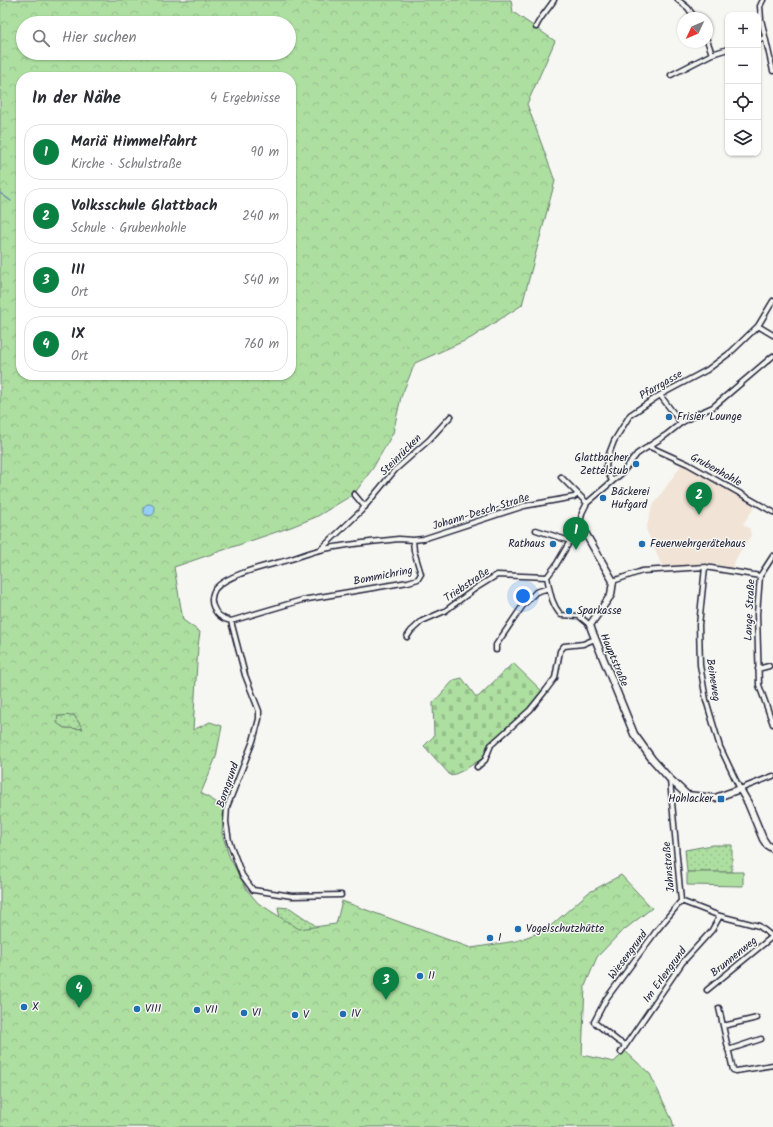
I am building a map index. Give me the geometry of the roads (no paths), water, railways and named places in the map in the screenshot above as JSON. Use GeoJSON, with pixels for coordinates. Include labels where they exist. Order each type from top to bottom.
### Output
{"type":"FeatureCollection","features":[{"type":"Feature","properties":{"kind":"street"},"geometry":{"type":"LineString","coordinates":[[536,27],[539,19],[548,10],[554,0]]}},
{"type":"Feature","properties":{"kind":"street"},"geometry":{"type":"LineString","coordinates":[[678,0],[691,12]]}},
{"type":"Feature","properties":{"kind":"street"},"geometry":{"type":"LineString","coordinates":[[762,0],[760,6],[761,19],[773,71]]}},
{"type":"Feature","properties":{"kind":"street"},"geometry":{"type":"LineString","coordinates":[[761,39],[765,38]]}},
{"type":"Feature","properties":{"kind":"street"},"geometry":{"type":"LineString","coordinates":[[710,48],[712,54]]}},
{"type":"Feature","properties":{"kind":"street"},"geometry":{"type":"LineString","coordinates":[[671,75],[712,54],[725,50]]}},
{"type":"Feature","properties":{"kind":"street","name":"Pfarrgasse"},"geometry":{"type":"LineString","coordinates":[[612,481],[606,468],[607,459],[614,441],[630,414],[660,395],[707,370],[731,352],[758,326],[773,301]]}},
{"type":"Feature","properties":{"kind":"street"},"geometry":{"type":"LineString","coordinates":[[758,326],[773,335]]}},
{"type":"Feature","properties":{"kind":"street"},"geometry":{"type":"LineString","coordinates":[[590,625],[579,616],[561,615],[555,608],[547,577],[556,565],[580,524],[582,513],[587,503],[622,473],[637,454],[681,423],[695,415],[713,408],[773,356]]}},
{"type":"Feature","properties":{"kind":"street"},"geometry":{"type":"LineString","coordinates":[[660,395],[681,423]]}},
{"type":"Feature","properties":{"kind":"street","name":"Steinrücken"},"geometry":{"type":"LineString","coordinates":[[320,550],[365,507],[395,470],[429,440],[451,416]]}},
{"type":"Feature","properties":{"kind":"street","name":"Grubenhohle"},"geometry":{"type":"LineString","coordinates":[[648,446],[688,464],[773,512]]}},
{"type":"Feature","properties":{"kind":"street"},"geometry":{"type":"LineString","coordinates":[[561,477],[587,503]]}},
{"type":"Feature","properties":{"kind":"street"},"geometry":{"type":"LineString","coordinates":[[354,494],[365,507]]}},
{"type":"Feature","properties":{"kind":"street","name":"Johann-Desch-Straße"},"geometry":{"type":"LineString","coordinates":[[412,540],[424,539],[524,506],[574,497],[578,494]]}},
{"type":"Feature","properties":{"kind":"street"},"geometry":{"type":"LineString","coordinates":[[580,524],[613,581],[642,571],[705,567],[760,576]]}},
{"type":"Feature","properties":{"kind":"street"},"geometry":{"type":"LineString","coordinates":[[536,530],[570,541]]}},
{"type":"Feature","properties":{"kind":"street"},"geometry":{"type":"LineString","coordinates":[[231,622],[219,616],[212,603],[212,596],[216,589],[228,580],[264,566],[320,550],[366,542],[399,539],[412,540]]}},
{"type":"Feature","properties":{"kind":"street","name":"Bommichring"},"geometry":{"type":"LineString","coordinates":[[231,622],[302,600],[418,579],[421,574],[412,540]]}},
{"type":"Feature","properties":{"kind":"street","name":"Lange Straße"},"geometry":{"type":"LineString","coordinates":[[773,556],[760,576],[757,614],[759,685],[773,724]]}},
{"type":"Feature","properties":{"kind":"street","name":"Beineweg"},"geometry":{"type":"LineString","coordinates":[[705,567],[699,625],[700,665],[706,700],[720,747],[740,789]]}},
{"type":"Feature","properties":{"kind":"street","name":"Triebstraße"},"geometry":{"type":"LineString","coordinates":[[407,637],[422,620],[445,611],[476,588],[498,575],[547,577]]}},
{"type":"Feature","properties":{"kind":"street","name":"Hauptstraße"},"geometry":{"type":"LineString","coordinates":[[613,581],[611,595],[590,625],[634,734],[642,748],[670,780],[687,795],[715,798],[740,789]]}},
{"type":"Feature","properties":{"kind":"street"},"geometry":{"type":"LineString","coordinates":[[496,650],[496,645],[524,604],[536,592],[549,588]]}},
{"type":"Feature","properties":{"kind":"street","name":"Borngrund"},"geometry":{"type":"LineString","coordinates":[[231,622],[245,675],[259,712],[259,718],[253,741],[227,807],[226,822],[229,841],[242,875],[253,890],[292,896],[341,895]]}},
{"type":"Feature","properties":{"kind":"street"},"geometry":{"type":"LineString","coordinates":[[478,767],[485,760],[491,745],[530,710],[555,678],[560,651],[564,646],[583,644],[595,639]]}},
{"type":"Feature","properties":{"kind":"street"},"geometry":{"type":"LineString","coordinates":[[758,669],[769,666]]}},
{"type":"Feature","properties":{"kind":"street"},"geometry":{"type":"LineString","coordinates":[[773,776],[740,789],[767,845],[773,849]]}},
{"type":"Feature","properties":{"kind":"street","name":"Jahnstraße"},"geometry":{"type":"LineString","coordinates":[[670,780],[681,901],[720,916],[759,926],[772,937]]}},
{"type":"Feature","properties":{"kind":"street","name":"Wiesengrund"},"geometry":{"type":"LineString","coordinates":[[625,1045],[594,1022],[606,999],[657,930],[681,901]]}},
{"type":"Feature","properties":{"kind":"street","name":"Im Erlengrund"},"geometry":{"type":"LineString","coordinates":[[621,1052],[682,963],[712,930],[720,916]]}},
{"type":"Feature","properties":{"kind":"street","name":"Brunnenweg"},"geometry":{"type":"LineString","coordinates":[[707,990],[772,937]]}},
{"type":"Feature","properties":{"kind":"street"},"geometry":{"type":"LineString","coordinates":[[719,1008],[732,1068],[736,1071],[773,1065]]}},
{"type":"Feature","properties":{"kind":"street"},"geometry":{"type":"LineString","coordinates":[[723,1026],[757,1018]]}},
{"type":"Feature","properties":{"kind":"street"},"geometry":{"type":"LineString","coordinates":[[728,1050],[761,1039]]}},
{"type":"Feature","properties":{"kind":"water"},"geometry":{"type":"Polygon","coordinates":[[[147,504],[151,504],[155,510],[151,516],[147,516],[143,512],[143,508],[147,504]]]}},
{"type":"Feature","properties":{"kind":"waterway"},"geometry":{"type":"LineString","coordinates":[[0,193],[11,201]]}},
{"type":"Feature","properties":{"kind":"place","name":"Frisier Lounge"},"geometry":{"type":"Point","coordinates":[669,417]}},
{"type":"Feature","properties":{"kind":"place","name":"Glattbacher Zettelstub"},"geometry":{"type":"Point","coordinates":[636,464]}},
{"type":"Feature","properties":{"kind":"place","name":"Bäckerei Hufgard"},"geometry":{"type":"Point","coordinates":[603,498]}},
{"type":"Feature","properties":{"kind":"place","name":"Volksschule Glattbach"},"geometry":{"type":"Point","coordinates":[699,515]}},
{"type":"Feature","properties":{"kind":"place","name":"Rathaus"},"geometry":{"type":"Point","coordinates":[553,544]}},
{"type":"Feature","properties":{"kind":"place","name":"Feuerwehrgerätehaus"},"geometry":{"type":"Point","coordinates":[642,544]}},
{"type":"Feature","properties":{"kind":"place","name":"Mariä Himmelfahrt"},"geometry":{"type":"Point","coordinates":[576,550]}},
{"type":"Feature","properties":{"kind":"place","name":"Sparkasse"},"geometry":{"type":"Point","coordinates":[569,611]}},
{"type":"Feature","properties":{"kind":"place","name":"Hohlacker"},"geometry":{"type":"Point","coordinates":[721,799]}},
{"type":"Feature","properties":{"kind":"place","name":"Vogelschutzhütte"},"geometry":{"type":"Point","coordinates":[518,929]}},
{"type":"Feature","properties":{"kind":"place","name":"I"},"geometry":{"type":"Point","coordinates":[490,938]}},
{"type":"Feature","properties":{"kind":"place","name":"II"},"geometry":{"type":"Point","coordinates":[420,976]}},
{"type":"Feature","properties":{"kind":"place","name":"III"},"geometry":{"type":"Point","coordinates":[386,1000]}},
{"type":"Feature","properties":{"kind":"place","name":"X"},"geometry":{"type":"Point","coordinates":[24,1007]}},
{"type":"Feature","properties":{"kind":"place","name":"IX"},"geometry":{"type":"Point","coordinates":[79,1008]}},
{"type":"Feature","properties":{"kind":"place","name":"VIII"},"geometry":{"type":"Point","coordinates":[137,1009]}},
{"type":"Feature","properties":{"kind":"place","name":"VII"},"geometry":{"type":"Point","coordinates":[197,1010]}},
{"type":"Feature","properties":{"kind":"place","name":"VI"},"geometry":{"type":"Point","coordinates":[244,1013]}},
{"type":"Feature","properties":{"kind":"place","name":"IV"},"geometry":{"type":"Point","coordinates":[343,1014]}},
{"type":"Feature","properties":{"kind":"place","name":"V"},"geometry":{"type":"Point","coordinates":[295,1015]}}]}
